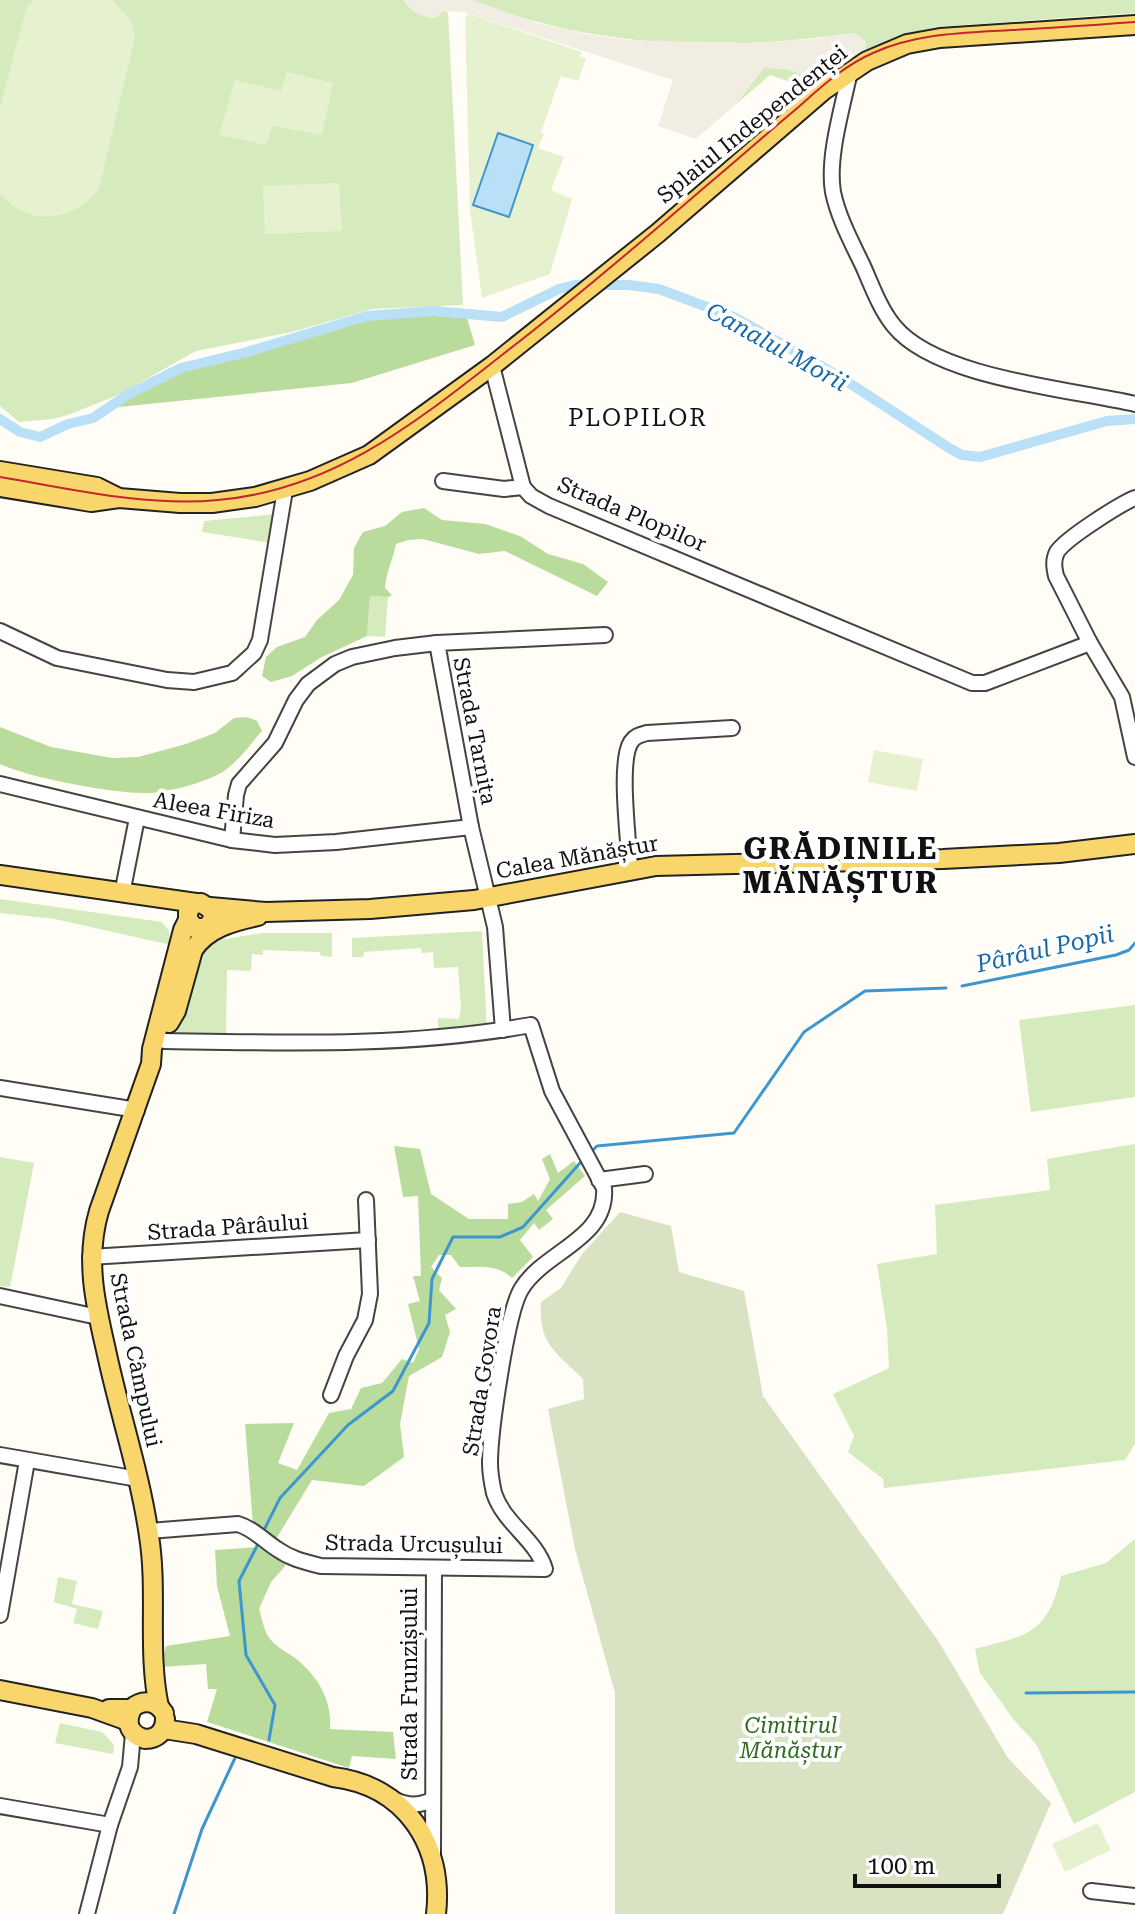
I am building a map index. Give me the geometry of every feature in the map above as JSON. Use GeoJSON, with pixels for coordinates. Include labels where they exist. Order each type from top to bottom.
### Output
{"type":"FeatureCollection","features":[{"type":"Feature","properties":{"kind":"main road","name":"Splaiul Independenței"},"geometry":{"type":"LineString","coordinates":[[492,366],[585,293],[850,71],[892,50],[925,40],[1135,25]]}},
{"type":"Feature","properties":{"kind":"main road"},"geometry":{"type":"LineString","coordinates":[[0,487],[91,502],[119,498],[212,503],[285,490],[369,455],[492,366]]}},
{"type":"Feature","properties":{"kind":"main road"},"geometry":{"type":"LineString","coordinates":[[0,471],[97,487],[119,498]]}},
{"type":"Feature","properties":{"kind":"main road","name":"Calea Mănăștur"},"geometry":{"type":"LineString","coordinates":[[0,875],[133,895],[195,912],[271,912],[370,909],[488,897],[630,869],[681,864],[943,859],[1059,853],[1135,844]]}},
{"type":"Feature","properties":{"kind":"main road"},"geometry":{"type":"LineString","coordinates":[[0,868],[35,880]]}},
{"type":"Feature","properties":{"kind":"main road"},"geometry":{"type":"LineString","coordinates":[[0,883],[35,880]]}},
{"type":"Feature","properties":{"kind":"main road"},"geometry":{"type":"LineString","coordinates":[[133,895],[184,897],[271,912]]}},
{"type":"Feature","properties":{"kind":"main road"},"geometry":{"type":"LineString","coordinates":[[195,912],[213,918],[207,927]]}},
{"type":"Feature","properties":{"kind":"main road","name":"Strada Câmpului"},"geometry":{"type":"LineString","coordinates":[[151,1064],[152,1049],[195,912]]}},
{"type":"Feature","properties":{"kind":"main road"},"geometry":{"type":"LineString","coordinates":[[167,1032],[198,942],[222,927],[271,912]]}},
{"type":"Feature","properties":{"kind":"main road","name":"Calea Mănăștur"},"geometry":{"type":"LineString","coordinates":[[207,927],[234,917],[271,912]]}},
{"type":"Feature","properties":{"kind":"main road","name":"Strada Câmpului"},"geometry":{"type":"LineString","coordinates":[[147,1720],[152,1674],[154,1586],[149,1531],[98,1317],[90,1257],[99,1211],[151,1064],[167,1032],[188,949],[194,938],[207,927]]}},
{"type":"Feature","properties":{"kind":"main road","name":"Strada Frunzișului"},"geometry":{"type":"LineString","coordinates":[[0,1690],[147,1720],[333,1777],[352,1779],[381,1794],[416,1823],[433,1856],[438,1894],[436,1914]]}},
{"type":"Feature","properties":{"kind":"main road","name":"Strada Frunzișului"},"geometry":{"type":"LineString","coordinates":[[333,1777],[391,1814],[411,1834],[422,1855],[427,1895],[436,1914]]}},
{"type":"Feature","properties":{"kind":"street"},"geometry":{"type":"LineString","coordinates":[[850,71],[832,166],[833,191],[855,249],[894,327],[923,351],[956,365],[1135,404]]}},
{"type":"Feature","properties":{"kind":"street","name":"Strada Plopilor"},"geometry":{"type":"LineString","coordinates":[[492,366],[523,487],[531,496],[549,506],[972,683],[985,683],[1090,643]]}},
{"type":"Feature","properties":{"kind":"street"},"geometry":{"type":"LineString","coordinates":[[443,481],[504,489],[523,487]]}},
{"type":"Feature","properties":{"kind":"street"},"geometry":{"type":"LineString","coordinates":[[0,631],[57,658],[167,680],[194,682],[232,673],[254,653],[260,640],[285,490]]}},
{"type":"Feature","properties":{"kind":"street"},"geometry":{"type":"LineString","coordinates":[[1135,498],[1069,540],[1056,554],[1054,564],[1056,576],[1090,643],[1122,697],[1135,757]]}},
{"type":"Feature","properties":{"kind":"street","name":"Strada Tarnița"},"geometry":{"type":"LineString","coordinates":[[488,897],[471,827],[437,643],[605,635]]}},
{"type":"Feature","properties":{"kind":"street"},"geometry":{"type":"LineString","coordinates":[[232,840],[239,784],[275,743],[296,700],[308,684],[335,664],[352,657],[437,643]]}},
{"type":"Feature","properties":{"kind":"street"},"geometry":{"type":"LineString","coordinates":[[630,869],[625,772],[629,744],[636,736],[647,733],[732,728]]}},
{"type":"Feature","properties":{"kind":"street","name":"Aleea Firiza"},"geometry":{"type":"LineString","coordinates":[[0,784],[232,840],[288,844],[471,827]]}},
{"type":"Feature","properties":{"kind":"street"},"geometry":{"type":"LineString","coordinates":[[133,895],[137,818]]}},
{"type":"Feature","properties":{"kind":"street"},"geometry":{"type":"LineString","coordinates":[[488,897],[495,927],[503,1030]]}},
{"type":"Feature","properties":{"kind":"street","name":"Strada Govora"},"geometry":{"type":"LineString","coordinates":[[167,1032],[342,1044],[531,1025],[552,1091],[604,1194],[598,1220],[543,1266],[519,1291],[508,1334],[491,1442],[490,1467],[495,1494],[505,1515],[540,1553],[545,1569]]}},
{"type":"Feature","properties":{"kind":"street"},"geometry":{"type":"LineString","coordinates":[[0,1088],[137,1110]]}},
{"type":"Feature","properties":{"kind":"street"},"geometry":{"type":"LineString","coordinates":[[599,1180],[645,1174]]}},
{"type":"Feature","properties":{"kind":"street"},"geometry":{"type":"LineString","coordinates":[[331,1395],[368,1307],[371,1276],[366,1200]]}},
{"type":"Feature","properties":{"kind":"street","name":"Strada Pârâului"},"geometry":{"type":"LineString","coordinates":[[90,1257],[368,1240]]}},
{"type":"Feature","properties":{"kind":"street"},"geometry":{"type":"LineString","coordinates":[[0,1296],[98,1317]]}},
{"type":"Feature","properties":{"kind":"street"},"geometry":{"type":"LineString","coordinates":[[0,1455],[138,1479]]}},
{"type":"Feature","properties":{"kind":"street"},"geometry":{"type":"LineString","coordinates":[[0,1615],[27,1461]]}},
{"type":"Feature","properties":{"kind":"street","name":"Strada Urcușului"},"geometry":{"type":"LineString","coordinates":[[149,1531],[238,1524],[298,1561],[321,1566],[545,1569]]}},
{"type":"Feature","properties":{"kind":"street","name":"Strada Frunzișului"},"geometry":{"type":"LineString","coordinates":[[433,1856],[434,1568]]}},
{"type":"Feature","properties":{"kind":"street","name":"Strada Câmpului"},"geometry":{"type":"LineString","coordinates":[[87,1914],[110,1825],[147,1720]]}},
{"type":"Feature","properties":{"kind":"street","name":"Strada Frunzișului"},"geometry":{"type":"LineString","coordinates":[[381,1794],[406,1805],[433,1805]]}},
{"type":"Feature","properties":{"kind":"street"},"geometry":{"type":"LineString","coordinates":[[0,1806],[110,1825]]}},
{"type":"Feature","properties":{"kind":"street"},"geometry":{"type":"LineString","coordinates":[[1091,1891],[1135,1896]]}},
{"type":"Feature","properties":{"kind":"green space"},"geometry":{"type":"Polygon","coordinates":[[[0,0],[403,0],[413,10],[426,16],[435,18],[444,11],[448,12],[463,305],[372,309],[292,332],[196,351],[118,395],[68,415],[19,422],[0,406],[0,0]]]}},
{"type":"Feature","properties":{"kind":"green space"},"geometry":{"type":"Polygon","coordinates":[[[34,0],[113,0],[131,21],[135,37],[99,189],[76,209],[50,216],[23,212],[0,193],[0,108],[26,9],[34,0]]]}},
{"type":"Feature","properties":{"kind":"green space"},"geometry":{"type":"Polygon","coordinates":[[[472,0],[1135,0],[1135,13],[936,27],[896,37],[866,50],[865,41],[855,33],[709,44],[613,37],[518,17],[472,0]]]}},
{"type":"Feature","properties":{"kind":"green space"},"geometry":{"type":"Polygon","coordinates":[[[468,14],[582,52],[580,56],[586,59],[578,81],[561,76],[538,148],[564,157],[551,190],[572,199],[550,274],[482,298],[470,210],[465,18],[468,14]]]}},
{"type":"Feature","properties":{"kind":"green space"},"geometry":{"type":"Polygon","coordinates":[[[764,67],[788,69],[819,81],[810,89],[770,75],[735,105],[764,67]]]}},
{"type":"Feature","properties":{"kind":"green space"},"geometry":{"type":"Polygon","coordinates":[[[287,72],[333,83],[322,135],[272,126],[266,145],[219,135],[235,80],[281,91],[287,72]]]}},
{"type":"Feature","properties":{"kind":"green space"},"geometry":{"type":"Polygon","coordinates":[[[339,183],[342,231],[265,234],[263,186],[339,183]]]}},
{"type":"Feature","properties":{"kind":"green space"},"geometry":{"type":"Polygon","coordinates":[[[404,314],[467,318],[475,345],[352,383],[119,407],[120,403],[182,371],[367,319],[404,314]]]}},
{"type":"Feature","properties":{"kind":"green space"},"geometry":{"type":"Polygon","coordinates":[[[424,508],[442,520],[485,524],[520,536],[548,554],[583,564],[608,582],[597,596],[505,551],[479,554],[423,539],[408,540],[396,544],[385,588],[392,595],[370,596],[367,636],[320,658],[292,676],[271,682],[262,676],[266,657],[277,647],[305,637],[317,620],[339,600],[353,575],[354,548],[363,532],[385,526],[402,512],[424,508]]]}},
{"type":"Feature","properties":{"kind":"green space"},"geometry":{"type":"Polygon","coordinates":[[[276,514],[271,543],[202,532],[204,521],[276,514]]]}},
{"type":"Feature","properties":{"kind":"green space"},"geometry":{"type":"Polygon","coordinates":[[[370,596],[388,597],[385,637],[367,636],[370,596]]]}},
{"type":"Feature","properties":{"kind":"green space"},"geometry":{"type":"Polygon","coordinates":[[[247,717],[257,721],[262,731],[233,764],[213,777],[170,790],[137,793],[97,788],[32,775],[0,764],[0,727],[51,747],[112,758],[138,757],[186,744],[215,733],[234,718],[247,717]]]}},
{"type":"Feature","properties":{"kind":"green space"},"geometry":{"type":"Polygon","coordinates":[[[874,750],[923,759],[917,791],[868,782],[874,750]]]}},
{"type":"Feature","properties":{"kind":"green space"},"geometry":{"type":"Polygon","coordinates":[[[0,899],[162,922],[169,931],[171,945],[55,919],[0,913],[0,899]]]}},
{"type":"Feature","properties":{"kind":"green space"},"geometry":{"type":"Polygon","coordinates":[[[482,931],[487,1032],[438,1037],[438,1018],[459,1019],[461,1008],[458,967],[434,968],[433,952],[422,953],[421,948],[364,952],[363,957],[352,957],[352,938],[482,931]]]}},
{"type":"Feature","properties":{"kind":"green space"},"geometry":{"type":"Polygon","coordinates":[[[263,933],[332,933],[332,957],[321,956],[320,952],[263,950],[263,955],[252,954],[251,971],[227,970],[226,1035],[177,1034],[200,953],[213,941],[263,933]]]}},
{"type":"Feature","properties":{"kind":"green space"},"geometry":{"type":"Polygon","coordinates":[[[1135,1005],[1135,1097],[1031,1112],[1019,1020],[1135,1005]]]}},
{"type":"Feature","properties":{"kind":"green space"},"geometry":{"type":"Polygon","coordinates":[[[1135,1144],[1135,1444],[1125,1460],[884,1488],[883,1479],[848,1452],[854,1436],[833,1394],[889,1368],[887,1329],[877,1264],[937,1254],[935,1205],[1050,1190],[1047,1159],[1135,1144]]]}},
{"type":"Feature","properties":{"kind":"green space"},"geometry":{"type":"Polygon","coordinates":[[[394,1146],[420,1149],[431,1194],[469,1219],[508,1219],[508,1204],[522,1202],[534,1194],[538,1201],[550,1179],[542,1159],[550,1154],[558,1173],[574,1161],[585,1176],[546,1210],[553,1219],[539,1230],[534,1223],[520,1240],[533,1257],[512,1278],[494,1268],[460,1267],[451,1255],[439,1255],[431,1267],[442,1278],[439,1290],[456,1309],[445,1315],[450,1332],[442,1357],[409,1376],[400,1424],[404,1457],[364,1486],[312,1480],[276,1539],[253,1525],[245,1424],[294,1423],[278,1463],[297,1470],[329,1413],[351,1409],[361,1388],[382,1383],[402,1359],[413,1363],[419,1349],[408,1304],[420,1301],[413,1276],[421,1276],[418,1196],[403,1197],[394,1146]]]}},
{"type":"Feature","properties":{"kind":"green space"},"geometry":{"type":"Polygon","coordinates":[[[0,1157],[34,1163],[10,1287],[0,1286],[0,1157]]]}},
{"type":"Feature","properties":{"kind":"green space","name":"Cimitirul Mănăștur"},"geometry":{"type":"Polygon","coordinates":[[[620,1212],[671,1226],[679,1272],[744,1291],[763,1396],[939,1642],[1008,1758],[1051,1803],[1003,1914],[615,1914],[615,1693],[575,1549],[548,1409],[584,1399],[583,1379],[557,1354],[546,1338],[542,1328],[541,1302],[561,1288],[582,1254],[620,1212]]]}},
{"type":"Feature","properties":{"kind":"green space"},"geometry":{"type":"Polygon","coordinates":[[[1135,1539],[1135,1792],[1074,1824],[1036,1744],[1014,1720],[980,1673],[975,1649],[1009,1640],[1033,1629],[1049,1611],[1061,1576],[1106,1563],[1135,1539]]]}},
{"type":"Feature","properties":{"kind":"green space"},"geometry":{"type":"Polygon","coordinates":[[[259,1547],[286,1565],[271,1582],[259,1609],[268,1636],[300,1662],[319,1684],[327,1701],[330,1729],[393,1732],[396,1759],[352,1756],[349,1768],[207,1722],[217,1689],[208,1689],[206,1664],[161,1667],[166,1646],[230,1636],[217,1586],[215,1550],[259,1547]]]}},
{"type":"Feature","properties":{"kind":"green space"},"geometry":{"type":"Polygon","coordinates":[[[58,1577],[77,1581],[72,1604],[103,1611],[98,1629],[73,1623],[77,1609],[54,1602],[58,1577]]]}},
{"type":"Feature","properties":{"kind":"green space"},"geometry":{"type":"Polygon","coordinates":[[[60,1723],[102,1732],[114,1745],[113,1754],[55,1743],[60,1723]]]}},
{"type":"Feature","properties":{"kind":"green space"},"geometry":{"type":"Polygon","coordinates":[[[1098,1823],[1111,1850],[1065,1872],[1052,1844],[1098,1823]]]}},
{"type":"Feature","properties":{"kind":"shaded area"},"geometry":{"type":"Polygon","coordinates":[[[403,0],[472,0],[537,23],[628,40],[753,43],[855,33],[865,41],[866,50],[819,81],[788,69],[764,68],[735,105],[696,139],[658,126],[673,80],[463,12],[444,11],[435,18],[420,15],[403,0]]]}},
{"type":"Feature","properties":{"kind":"water"},"geometry":{"type":"Polygon","coordinates":[[[498,133],[533,145],[509,217],[473,205],[498,133]]]}},
{"type":"Feature","properties":{"kind":"waterway","name":"Canalul Morii"},"geometry":{"type":"LineString","coordinates":[[0,419],[20,432],[40,437],[68,424],[93,418],[129,394],[181,368],[367,316],[434,311],[502,317],[559,289],[575,285],[629,285],[659,289],[736,318],[837,375],[962,455],[980,457],[1107,421],[1135,419]]}},
{"type":"Feature","properties":{"kind":"waterway","name":"Pârâul Popii"},"geometry":{"type":"LineString","coordinates":[[962,986],[1116,955],[1129,950],[1135,943]]}},
{"type":"Feature","properties":{"kind":"waterway","name":"Pârâul Popii"},"geometry":{"type":"LineString","coordinates":[[592,1151],[597,1146],[734,1133],[804,1032],[865,991],[946,988]]}},
{"type":"Feature","properties":{"kind":"waterway","name":"Pârâul Popii"},"geometry":{"type":"LineString","coordinates":[[263,1532],[280,1498],[348,1425],[393,1391],[429,1323],[432,1279],[453,1237],[500,1237],[523,1227],[580,1163]]}},
{"type":"Feature","properties":{"kind":"waterway","name":"Pârâul Popii"},"geometry":{"type":"LineString","coordinates":[[259,1542],[239,1581],[246,1655],[275,1705],[269,1740]]}},
{"type":"Feature","properties":{"kind":"waterway"},"geometry":{"type":"LineString","coordinates":[[1026,1693],[1135,1692]]}},
{"type":"Feature","properties":{"kind":"waterway","name":"Pârâul Popii"},"geometry":{"type":"LineString","coordinates":[[174,1914],[202,1829],[235,1758]]}},
{"type":"Feature","properties":{"kind":"tram line"},"geometry":{"type":"LineString","coordinates":[[0,477],[109,496],[191,502],[260,494],[299,483],[370,449],[437,405],[580,293],[822,86],[862,58],[907,41],[941,35],[1135,22]]}},
{"type":"Feature","properties":{"kind":"district","name":"PLOPILOR"},"geometry":{"type":"Point","coordinates":[638,418]}},
{"type":"Feature","properties":{"kind":"district","name":"GRĂDINILE MĂNĂȘTUR"},"geometry":{"type":"Point","coordinates":[841,865]}}]}
